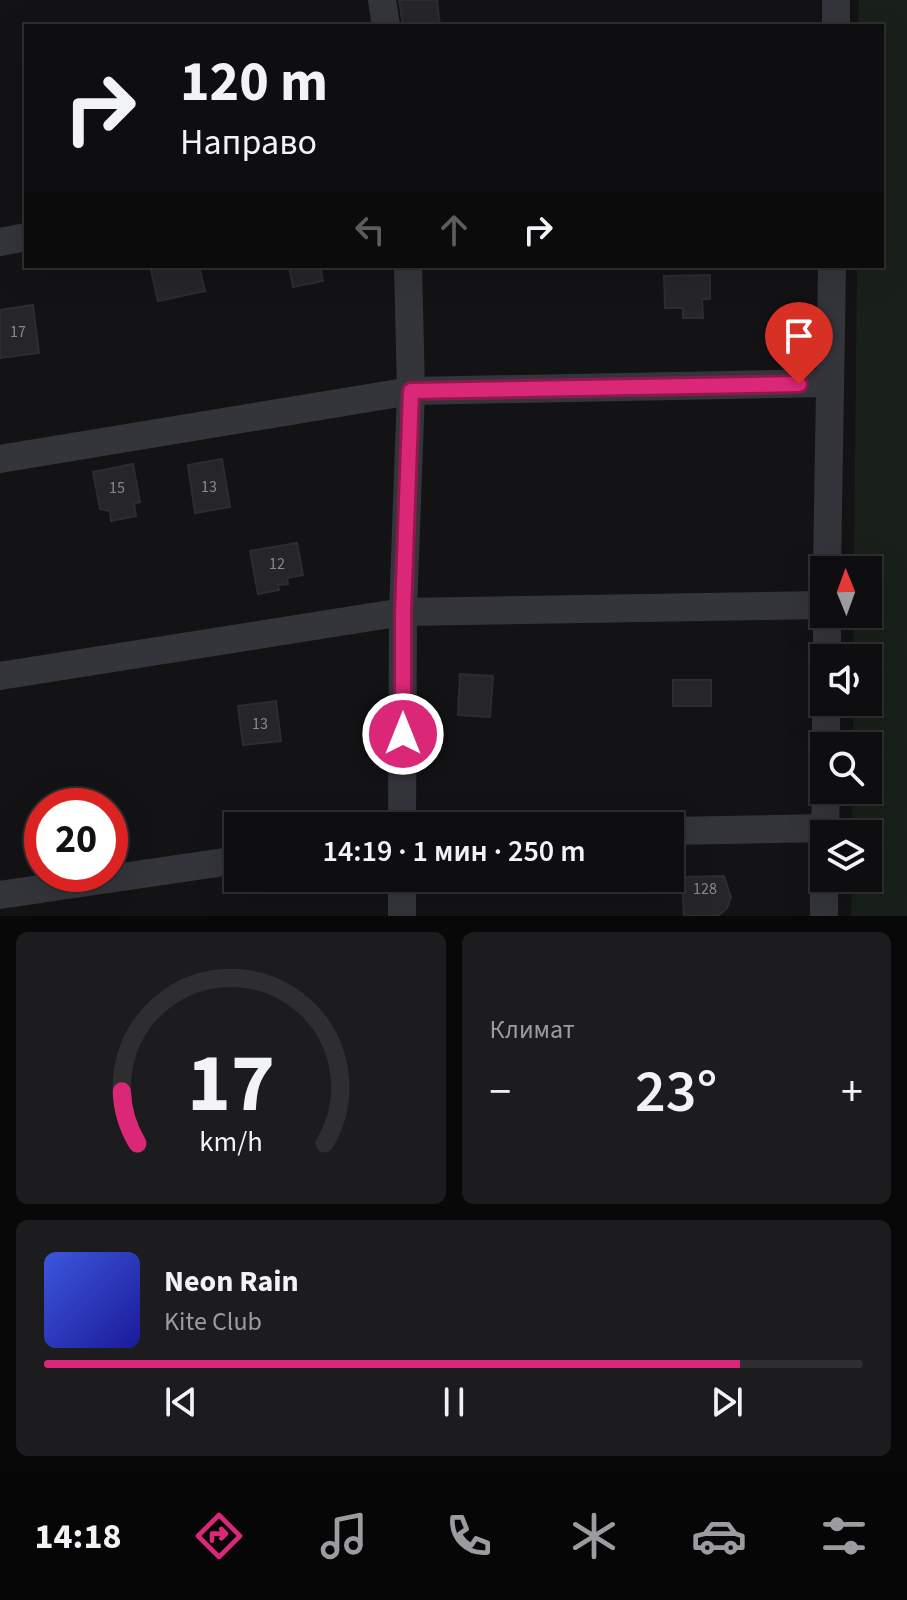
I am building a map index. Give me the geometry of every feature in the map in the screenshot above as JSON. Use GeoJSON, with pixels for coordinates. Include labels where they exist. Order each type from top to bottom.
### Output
{"type":"FeatureCollection","features":[{"type":"Feature","properties":{"kind":"street"},"geometry":{"type":"LineString","coordinates":[[382,0],[386,24]]}},
{"type":"Feature","properties":{"kind":"street"},"geometry":{"type":"LineString","coordinates":[[836,0],[836,24]]}},
{"type":"Feature","properties":{"kind":"street"},"geometry":{"type":"LineString","coordinates":[[0,242],[24,237]]}},
{"type":"Feature","properties":{"kind":"street"},"geometry":{"type":"LineString","coordinates":[[402,812],[403,612],[411,391],[408,268]]}},
{"type":"Feature","properties":{"kind":"street"},"geometry":{"type":"LineString","coordinates":[[827,556],[832,268]]}},
{"type":"Feature","properties":{"kind":"street"},"geometry":{"type":"LineString","coordinates":[[0,459],[411,391],[829,383]]}},
{"type":"Feature","properties":{"kind":"street"},"geometry":{"type":"LineString","coordinates":[[0,676],[403,612],[810,605]]}},
{"type":"Feature","properties":{"kind":"street"},"geometry":{"type":"LineString","coordinates":[[684,831],[810,831]]}},
{"type":"Feature","properties":{"kind":"street"},"geometry":{"type":"LineString","coordinates":[[0,895],[224,862]]}},
{"type":"Feature","properties":{"kind":"street"},"geometry":{"type":"LineString","coordinates":[[402,892],[402,916]]}},
{"type":"Feature","properties":{"kind":"street"},"geometry":{"type":"LineString","coordinates":[[824,892],[824,916]]}},
{"type":"Feature","properties":{"kind":"shaded area"},"geometry":{"type":"Polygon","coordinates":[[[859,0],[907,0],[907,916],[851,916],[852,892],[882,892],[882,820],[852,820],[852,804],[882,804],[882,732],[853,732],[853,716],[882,716],[882,644],[853,644],[854,628],[882,628],[882,556],[854,556],[857,268],[884,268],[884,24],[858,24],[859,0]]]}},
{"type":"Feature","properties":{"kind":"building"},"geometry":{"type":"Polygon","coordinates":[[[399,0],[437,0],[440,24],[403,24],[399,0]]]}},
{"type":"Feature","properties":{"kind":"building"},"geometry":{"type":"Polygon","coordinates":[[[150,268],[199,268],[205,291],[158,301],[150,268]]]}},
{"type":"Feature","properties":{"kind":"building"},"geometry":{"type":"Polygon","coordinates":[[[289,268],[320,268],[323,281],[293,287],[289,268]]]}},
{"type":"Feature","properties":{"kind":"building"},"geometry":{"type":"Polygon","coordinates":[[[710,275],[710,299],[702,299],[703,318],[683,318],[683,308],[665,308],[664,276],[710,275]]]}},
{"type":"Feature","properties":{"kind":"building"},"geometry":{"type":"Polygon","coordinates":[[[33,305],[39,353],[0,358],[0,310],[33,305]]]}},
{"type":"Feature","properties":{"kind":"building"},"geometry":{"type":"Polygon","coordinates":[[[222,459],[230,507],[195,513],[188,465],[222,459]]]}},
{"type":"Feature","properties":{"kind":"building"},"geometry":{"type":"Polygon","coordinates":[[[133,464],[140,502],[134,504],[136,516],[111,521],[110,511],[100,509],[93,472],[133,464]]]}},
{"type":"Feature","properties":{"kind":"building"},"geometry":{"type":"Polygon","coordinates":[[[297,543],[303,575],[287,578],[288,584],[278,585],[279,590],[258,594],[250,551],[297,543]]]}},
{"type":"Feature","properties":{"kind":"building"},"geometry":{"type":"Polygon","coordinates":[[[460,674],[493,676],[490,717],[458,715],[460,674]]]}},
{"type":"Feature","properties":{"kind":"building"},"geometry":{"type":"Polygon","coordinates":[[[673,680],[711,680],[711,706],[673,706],[673,680]]]}},
{"type":"Feature","properties":{"kind":"building"},"geometry":{"type":"Polygon","coordinates":[[[276,701],[281,741],[243,745],[238,706],[276,701]]]}},
{"type":"Feature","properties":{"kind":"building"},"geometry":{"type":"Polygon","coordinates":[[[724,876],[731,898],[727,908],[718,916],[684,916],[684,877],[724,876]]]}},
{"type":"Feature","properties":{"kind":"route"},"geometry":{"type":"LineString","coordinates":[[403,734],[403,612],[411,391],[799,384]]}}]}
